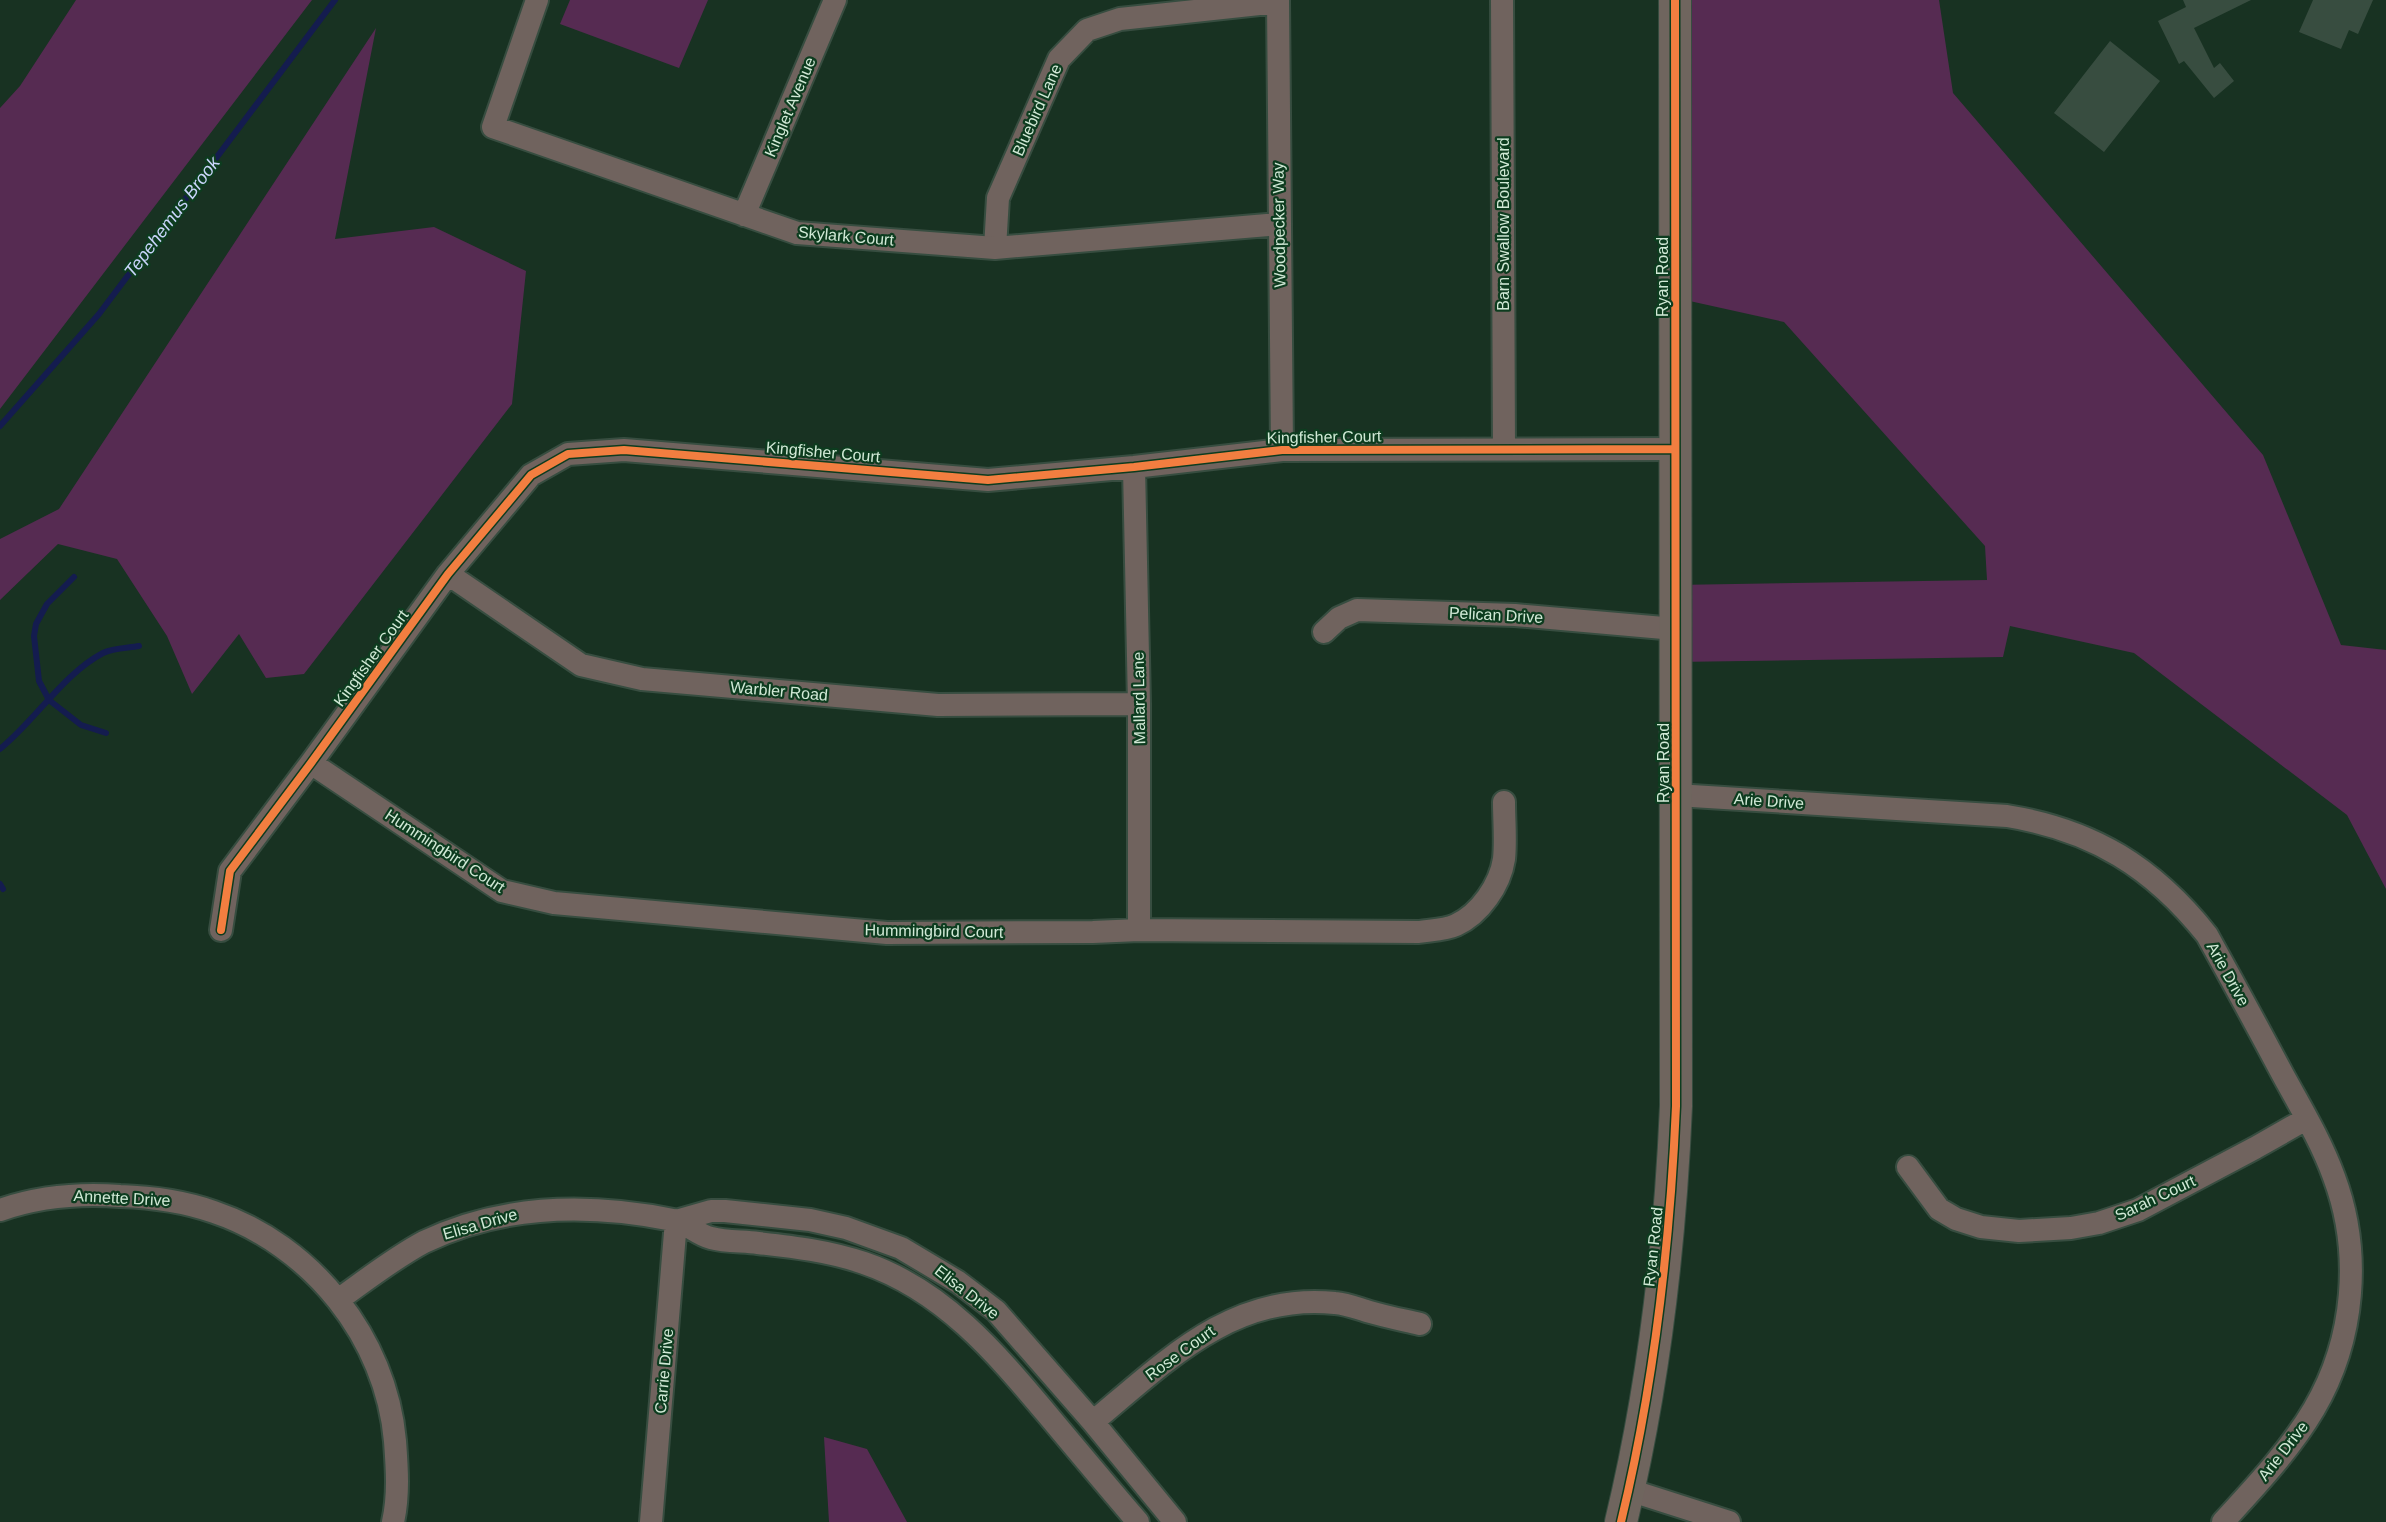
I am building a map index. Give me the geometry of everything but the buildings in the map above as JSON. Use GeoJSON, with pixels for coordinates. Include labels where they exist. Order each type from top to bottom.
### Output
{"type":"FeatureCollection","features":[{"type":"Feature","properties":{"kind":"street","name":"Skylark Court"},"geometry":{"type":"LineString","coordinates":[[537,0],[493,127],[797,233],[994,248],[1279,224]]}},
{"type":"Feature","properties":{"kind":"street","name":"Kinglet Avenue"},"geometry":{"type":"LineString","coordinates":[[744,215],[835,0]]}},
{"type":"Feature","properties":{"kind":"street","name":"Barn Swallow Boulevard"},"geometry":{"type":"LineString","coordinates":[[1502,0],[1504,449]]}},
{"type":"Feature","properties":{"kind":"street","name":"Ryan Road"},"geometry":{"type":"LineString","coordinates":[[1621,1522],[1629,1490],[1658,1327],[1672,1189],[1676,1106],[1675,0]]}},
{"type":"Feature","properties":{"kind":"street","name":"Woodpecker Way"},"geometry":{"type":"LineString","coordinates":[[1278,1],[1282,450]]}},
{"type":"Feature","properties":{"kind":"street","name":"Bluebird Lane"},"geometry":{"type":"LineString","coordinates":[[994,248],[998,198],[1059,59],[1087,30],[1120,19],[1278,1]]}},
{"type":"Feature","properties":{"kind":"street","name":"Kingfisher Court"},"geometry":{"type":"LineString","coordinates":[[221,930],[230,871],[448,574],[531,475],[568,454],[624,450],[988,480],[1134,467],[1282,450],[1675,449]]}},
{"type":"Feature","properties":{"kind":"street","name":"Mallard Lane"},"geometry":{"type":"LineString","coordinates":[[1134,467],[1139,704],[1139,930]]}},
{"type":"Feature","properties":{"kind":"street","name":"Warbler Road"},"geometry":{"type":"LineString","coordinates":[[448,574],[581,665],[642,679],[938,705],[1139,704]]}},
{"type":"Feature","properties":{"kind":"street","name":"Pelican Drive"},"geometry":{"type":"LineString","coordinates":[[1324,632],[1339,618],[1357,610],[1515,615],[1675,629]]}},
{"type":"Feature","properties":{"kind":"street","name":"Hummingbird Court"},"geometry":{"type":"LineString","coordinates":[[311,763],[502,891],[554,903],[887,933],[1139,930],[1419,932],[1446,928],[1458,924],[1480,907],[1498,882],[1504,858],[1504,802]]}},
{"type":"Feature","properties":{"kind":"street","name":"Arie Drive"},"geometry":{"type":"LineString","coordinates":[[1676,795],[2007,816],[2063,828],[2107,847],[2140,868],[2187,910],[2207,936],[2326,1156],[2345,1213],[2350,1244],[2351,1278],[2349,1308],[2343,1338],[2333,1370],[2314,1409],[2294,1440],[2223,1522]]}},
{"type":"Feature","properties":{"kind":"street","name":"Sarah Court"},"geometry":{"type":"LineString","coordinates":[[1908,1167],[1939,1209],[1956,1219],[1981,1227],[2019,1231],[2071,1228],[2138,1210],[2306,1119]]}},
{"type":"Feature","properties":{"kind":"street","name":"Annette Drive"},"geometry":{"type":"LineString","coordinates":[[0,1210],[34,1200],[89,1194],[153,1197],[214,1212],[260,1232],[287,1250],[308,1268],[338,1300],[371,1354],[390,1405],[398,1471],[393,1522]]}},
{"type":"Feature","properties":{"kind":"street","name":"Elisa Drive"},"geometry":{"type":"LineString","coordinates":[[338,1300],[422,1243],[455,1228],[495,1216],[534,1210],[569,1209],[630,1214],[676,1221],[709,1238],[809,1248],[866,1263],[927,1294],[975,1333],[997,1354],[1138,1522]]}},
{"type":"Feature","properties":{"kind":"street","name":"Elisa Drive"},"geometry":{"type":"LineString","coordinates":[[676,1221],[711,1211],[810,1220],[873,1237],[928,1262],[996,1311],[1093,1422],[1175,1522]]}},
{"type":"Feature","properties":{"kind":"street","name":"Carrie Drive"},"geometry":{"type":"LineString","coordinates":[[651,1522],[676,1221]]}},
{"type":"Feature","properties":{"kind":"street"},"geometry":{"type":"LineString","coordinates":[[866,1263],[873,1237]]}},
{"type":"Feature","properties":{"kind":"street","name":"Rose Court"},"geometry":{"type":"LineString","coordinates":[[1093,1422],[1184,1347],[1217,1326],[1246,1313],[1275,1306],[1319,1301],[1350,1305],[1419,1324]]}},
{"type":"Feature","properties":{"kind":"street"},"geometry":{"type":"LineString","coordinates":[[975,1333],[996,1311]]}},
{"type":"Feature","properties":{"kind":"street"},"geometry":{"type":"LineString","coordinates":[[1629,1490],[1728,1522]]}},
{"type":"Feature","properties":{"kind":"shaded area"},"geometry":{"type":"Polygon","coordinates":[[[76,0],[312,0],[0,409],[0,108],[20,86],[76,0]]]}},
{"type":"Feature","properties":{"kind":"shaded area"},"geometry":{"type":"Polygon","coordinates":[[[570,0],[708,0],[679,68],[560,24],[570,0]]]}},
{"type":"Feature","properties":{"kind":"shaded area"},"geometry":{"type":"Polygon","coordinates":[[[1675,0],[1939,0],[1953,93],[2263,455],[2341,645],[2386,650],[2386,889],[2347,815],[2134,653],[2010,626],[2003,657],[1675,662],[1674,585],[1987,580],[1985,546],[1784,322],[1676,298],[1675,0]]]}},
{"type":"Feature","properties":{"kind":"shaded area"},"geometry":{"type":"Polygon","coordinates":[[[376,28],[335,239],[434,227],[526,271],[512,404],[304,674],[266,678],[239,634],[192,694],[167,636],[117,559],[58,544],[0,600],[0,539],[59,509],[376,28]]]}},
{"type":"Feature","properties":{"kind":"shaded area"},"geometry":{"type":"Polygon","coordinates":[[[824,1437],[867,1449],[907,1522],[829,1522],[824,1437]]]}},
{"type":"Feature","properties":{"kind":"waterway","name":"Tepehemus Brook"},"geometry":{"type":"LineString","coordinates":[[0,426],[99,314],[335,0]]}},
{"type":"Feature","properties":{"kind":"waterway"},"geometry":{"type":"LineString","coordinates":[[74,577],[47,604],[36,624],[34,636],[39,681],[49,700],[81,725],[106,733]]}},
{"type":"Feature","properties":{"kind":"waterway"},"geometry":{"type":"LineString","coordinates":[[0,749],[62,685],[89,662],[107,651],[139,646]]}},
{"type":"Feature","properties":{"kind":"waterway"},"geometry":{"type":"LineString","coordinates":[[0,884],[3,889]]}},
{"type":"Feature","properties":{"kind":"cycle path"},"geometry":{"type":"LineString","coordinates":[[1621,1522],[1643,1419],[1659,1315],[1670,1211],[1676,1106],[1675,0]]}},
{"type":"Feature","properties":{"kind":"cycle path"},"geometry":{"type":"LineString","coordinates":[[221,930],[230,871],[448,574],[531,475],[568,454],[624,450],[988,480],[1134,467],[1282,450],[1675,449]]}}]}
